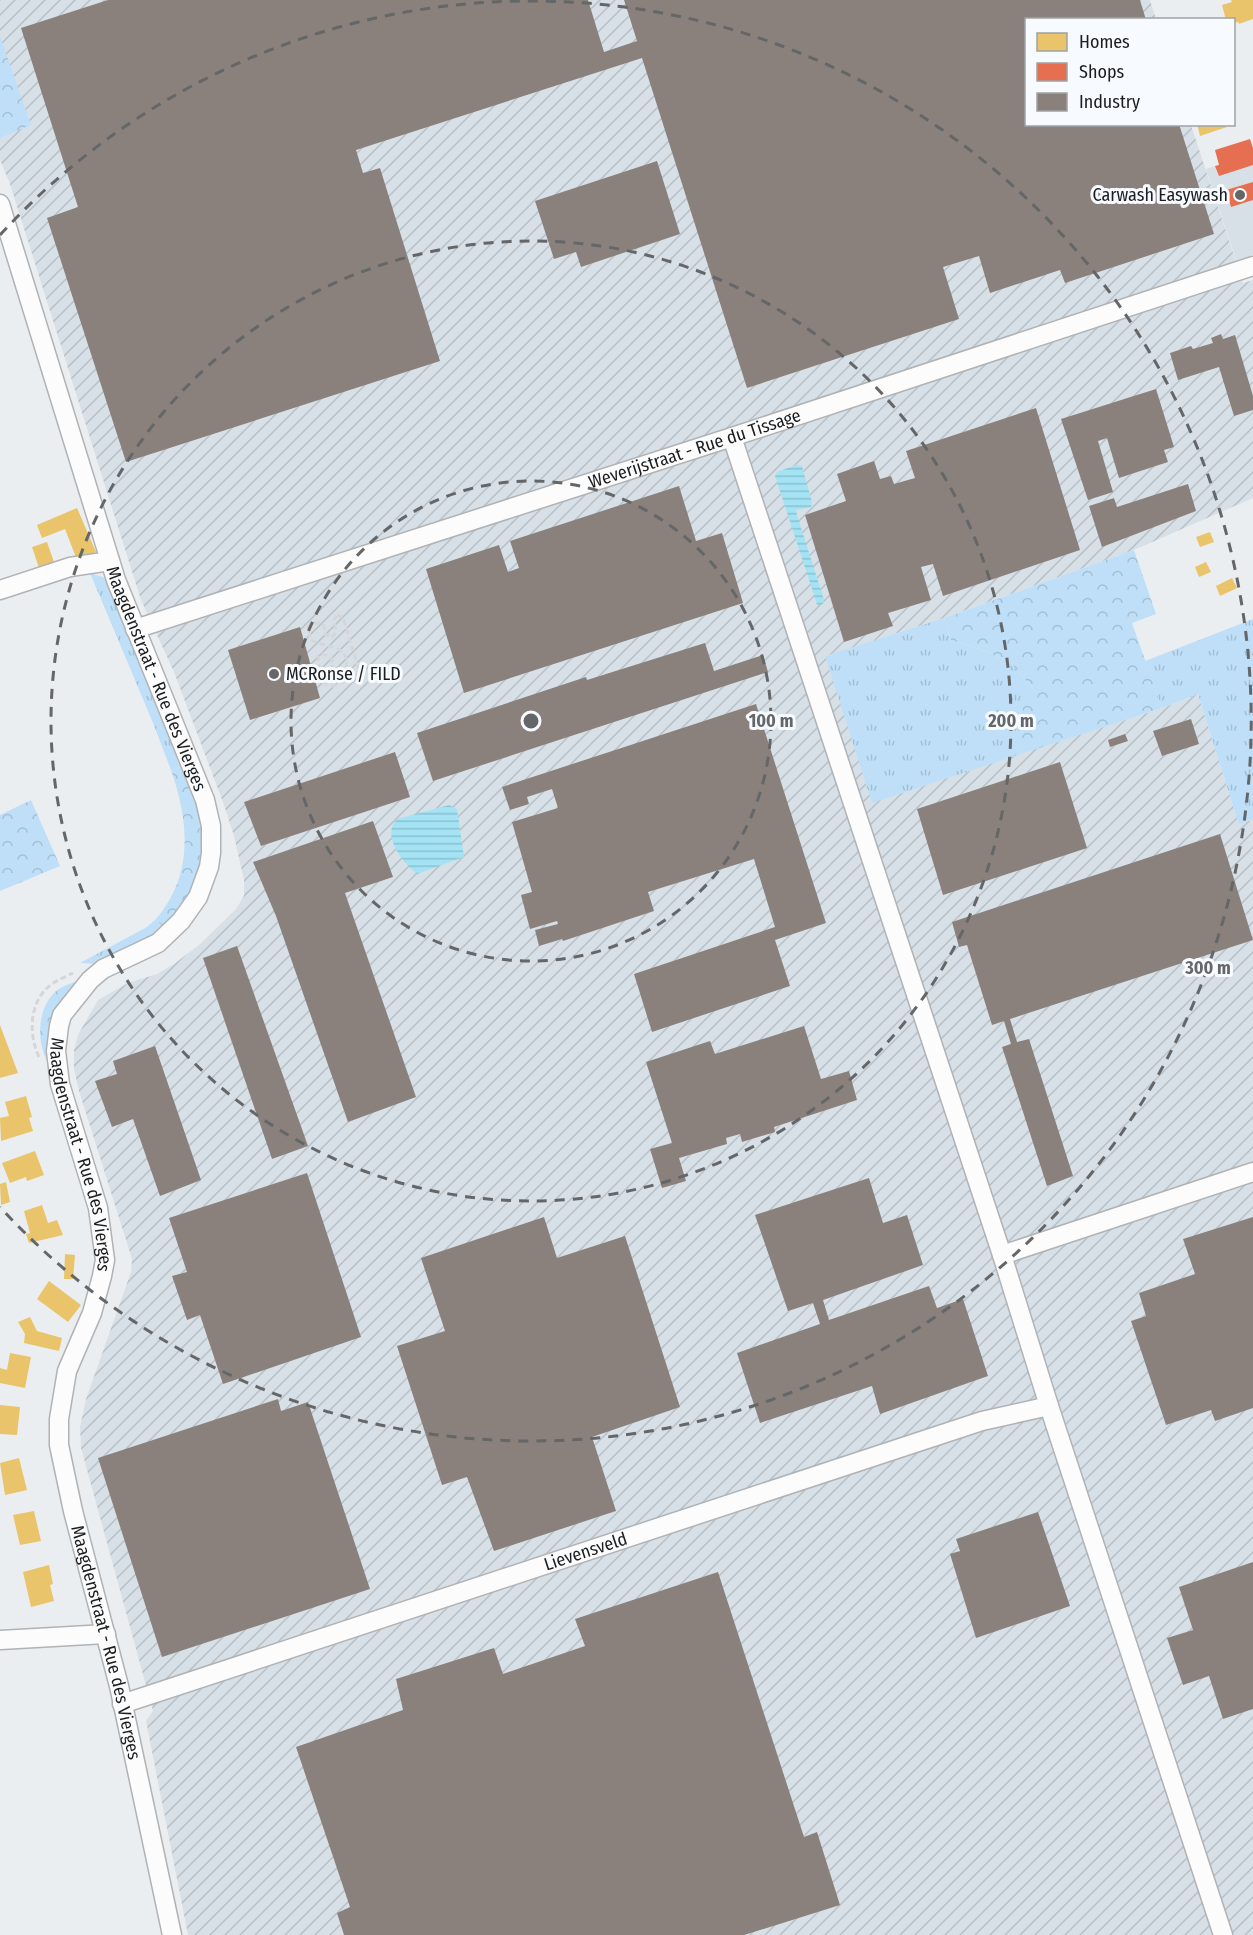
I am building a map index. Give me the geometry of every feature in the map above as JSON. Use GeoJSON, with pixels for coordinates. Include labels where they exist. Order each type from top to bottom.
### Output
{"type":"FeatureCollection","features":[{"type":"Feature","properties":{"kind":"street","name":"Maagdenstraat - Rue des Vierges"},"geometry":{"type":"LineString","coordinates":[[0,204],[110,561],[205,800],[211,826],[209,867],[198,897],[190,910],[158,943],[97,974],[75,997],[58,1026],[56,1051],[58,1078],[95,1194],[105,1260],[92,1313],[67,1371],[60,1406],[58,1438],[73,1511],[106,1634],[172,1935]]}},
{"type":"Feature","properties":{"kind":"street","name":"Weverijstraat - Rue du Tissage"},"geometry":{"type":"LineString","coordinates":[[135,628],[1253,267]]}},
{"type":"Feature","properties":{"kind":"street"},"geometry":{"type":"LineString","coordinates":[[732,437],[1223,1935]]}},
{"type":"Feature","properties":{"kind":"street"},"geometry":{"type":"LineString","coordinates":[[0,590],[70,567],[110,561]]}},
{"type":"Feature","properties":{"kind":"street"},"geometry":{"type":"LineString","coordinates":[[1002,1255],[1253,1172]]}},
{"type":"Feature","properties":{"kind":"street","name":"Lievensveld"},"geometry":{"type":"LineString","coordinates":[[122,1704],[982,1421],[1049,1406]]}},
{"type":"Feature","properties":{"kind":"street"},"geometry":{"type":"LineString","coordinates":[[0,1640],[106,1634]]}},
{"type":"Feature","properties":{"kind":"path"},"geometry":{"type":"LineString","coordinates":[[341,615],[359,671],[354,678],[327,686],[321,677],[318,656],[323,654],[333,660],[330,673],[333,675],[346,669],[346,658],[341,650],[311,640],[308,627],[311,623],[320,623],[324,626],[325,634],[332,637],[336,632],[335,617],[341,615]]}},
{"type":"Feature","properties":{"kind":"shaded area"},"geometry":{"type":"Polygon","coordinates":[[[0,0],[1150,0],[1156,18],[1025,18],[1025,126],[1191,126],[1243,283],[1253,280],[1253,498],[1134,550],[944,618],[826,656],[872,802],[1162,708],[1198,694],[1239,825],[1253,819],[1253,1935],[188,1935],[146,1721],[153,1711],[81,1448],[80,1427],[86,1399],[131,1272],[132,1259],[79,1091],[74,1069],[74,1050],[78,1035],[98,1000],[128,983],[157,974],[199,945],[236,909],[244,896],[244,880],[224,805],[174,672],[141,600],[10,184],[0,160],[0,0]]]}},
{"type":"Feature","properties":{"kind":"shaded area"},"geometry":{"type":"Polygon","coordinates":[[[1253,154],[1253,255],[1236,260],[1206,169],[1253,154]]]}},
{"type":"Feature","properties":{"kind":"shaded area"},"geometry":{"type":"Polygon","coordinates":[[[796,465],[802,466],[812,502],[811,507],[796,510],[824,600],[823,604],[817,605],[775,476],[777,472],[796,465]]]}},
{"type":"Feature","properties":{"kind":"shaded area"},"geometry":{"type":"Polygon","coordinates":[[[449,805],[457,809],[464,857],[417,874],[403,860],[395,847],[391,834],[392,826],[397,819],[449,805]]]}},
{"type":"Feature","properties":{"kind":"green space"},"geometry":{"type":"Polygon","coordinates":[[[0,36],[31,125],[0,138],[0,36]]]}},
{"type":"Feature","properties":{"kind":"green space"},"geometry":{"type":"Polygon","coordinates":[[[1134,550],[1156,614],[1132,623],[1162,708],[1021,754],[1015,733],[1029,730],[1020,699],[1036,692],[1010,662],[951,640],[944,618],[1134,550]]]}},
{"type":"Feature","properties":{"kind":"green space"},"geometry":{"type":"Polygon","coordinates":[[[90,573],[108,581],[181,767],[171,770],[90,573]]]}},
{"type":"Feature","properties":{"kind":"green space"},"geometry":{"type":"Polygon","coordinates":[[[944,618],[951,640],[1010,662],[1036,692],[1029,730],[1016,733],[1021,754],[872,803],[825,656],[944,618]]]}},
{"type":"Feature","properties":{"kind":"green space"},"geometry":{"type":"Polygon","coordinates":[[[1253,619],[1253,819],[1239,825],[1198,694],[1162,708],[1145,661],[1253,619]]]}},
{"type":"Feature","properties":{"kind":"green space"},"geometry":{"type":"Polygon","coordinates":[[[181,767],[198,810],[203,833],[202,863],[187,905],[163,927],[156,919],[177,884],[182,866],[184,828],[182,809],[171,770],[181,767]]]}},
{"type":"Feature","properties":{"kind":"green space"},"geometry":{"type":"Polygon","coordinates":[[[31,800],[60,866],[0,891],[0,815],[31,800]]]}},
{"type":"Feature","properties":{"kind":"green space"},"geometry":{"type":"Polygon","coordinates":[[[156,919],[163,927],[142,943],[97,964],[80,963],[147,927],[156,919]]]}},
{"type":"Feature","properties":{"kind":"green space"},"geometry":{"type":"Polygon","coordinates":[[[77,981],[80,984],[49,1038],[48,1063],[40,1035],[45,1006],[56,991],[77,981]]]}},
{"type":"Feature","properties":{"kind":"building: Homes"},"geometry":{"type":"Polygon","coordinates":[[[1231,0],[1253,0],[1253,19],[1239,24],[1235,23],[1235,18],[1225,18],[1222,5],[1232,2],[1231,0]]]}},
{"type":"Feature","properties":{"kind":"building: Homes"},"geometry":{"type":"Polygon","coordinates":[[[1198,126],[1227,126],[1227,127],[1200,136],[1198,126]]]}},
{"type":"Feature","properties":{"kind":"building: Homes"},"geometry":{"type":"Polygon","coordinates":[[[77,508],[96,552],[77,560],[65,529],[42,538],[37,525],[77,508]]]}},
{"type":"Feature","properties":{"kind":"building: Homes"},"geometry":{"type":"Polygon","coordinates":[[[1210,532],[1214,542],[1200,547],[1196,537],[1210,532]]]}},
{"type":"Feature","properties":{"kind":"building: Homes"},"geometry":{"type":"Polygon","coordinates":[[[47,542],[55,565],[40,571],[32,547],[47,542]]]}},
{"type":"Feature","properties":{"kind":"building: Homes"},"geometry":{"type":"Polygon","coordinates":[[[1206,562],[1211,572],[1199,577],[1195,567],[1206,562]]]}},
{"type":"Feature","properties":{"kind":"building: Homes"},"geometry":{"type":"Polygon","coordinates":[[[1232,578],[1237,588],[1220,596],[1216,586],[1232,578]]]}},
{"type":"Feature","properties":{"kind":"building: Homes"},"geometry":{"type":"Polygon","coordinates":[[[0,1025],[18,1073],[0,1078],[0,1025]]]}},
{"type":"Feature","properties":{"kind":"building: Homes"},"geometry":{"type":"Polygon","coordinates":[[[26,1096],[33,1131],[1,1141],[0,1118],[9,1116],[5,1102],[26,1096]]]}},
{"type":"Feature","properties":{"kind":"building: Homes"},"geometry":{"type":"Polygon","coordinates":[[[35,1151],[44,1175],[27,1181],[26,1177],[10,1183],[2,1163],[35,1151]]]}},
{"type":"Feature","properties":{"kind":"building: Homes"},"geometry":{"type":"Polygon","coordinates":[[[6,1182],[10,1202],[1,1205],[0,1184],[6,1182]]]}},
{"type":"Feature","properties":{"kind":"building: Homes"},"geometry":{"type":"Polygon","coordinates":[[[42,1205],[48,1223],[57,1220],[63,1235],[29,1243],[26,1234],[30,1233],[24,1211],[42,1205]]]}},
{"type":"Feature","properties":{"kind":"building: Homes"},"geometry":{"type":"Polygon","coordinates":[[[65,1254],[75,1255],[73,1279],[64,1279],[65,1254]]]}},
{"type":"Feature","properties":{"kind":"building: Homes"},"geometry":{"type":"Polygon","coordinates":[[[49,1281],[81,1305],[68,1322],[37,1299],[49,1281]]]}},
{"type":"Feature","properties":{"kind":"building: Homes"},"geometry":{"type":"Polygon","coordinates":[[[30,1317],[37,1331],[62,1338],[59,1351],[24,1343],[25,1334],[18,1322],[30,1317]]]}},
{"type":"Feature","properties":{"kind":"building: Homes"},"geometry":{"type":"Polygon","coordinates":[[[10,1353],[31,1357],[25,1388],[0,1383],[0,1368],[7,1370],[10,1353]]]}},
{"type":"Feature","properties":{"kind":"building: Homes"},"geometry":{"type":"Polygon","coordinates":[[[0,1405],[20,1407],[17,1435],[0,1434],[0,1405]]]}},
{"type":"Feature","properties":{"kind":"building: Homes"},"geometry":{"type":"Polygon","coordinates":[[[19,1458],[27,1490],[5,1495],[0,1463],[19,1458]]]}},
{"type":"Feature","properties":{"kind":"building: Homes"},"geometry":{"type":"Polygon","coordinates":[[[34,1511],[41,1541],[20,1545],[13,1515],[34,1511]]]}},
{"type":"Feature","properties":{"kind":"building: Homes"},"geometry":{"type":"Polygon","coordinates":[[[49,1565],[54,1601],[31,1607],[23,1572],[49,1565]]]}},
{"type":"Feature","properties":{"kind":"building: Shops"},"geometry":{"type":"Polygon","coordinates":[[[1250,139],[1253,148],[1253,165],[1219,176],[1215,166],[1219,165],[1215,150],[1250,139]]]}},
{"type":"Feature","properties":{"kind":"building: Shops","name":"Carwash Easywash"},"geometry":{"type":"Polygon","coordinates":[[[1253,182],[1253,200],[1231,207],[1226,190],[1253,182]]]}},
{"type":"Feature","properties":{"kind":"building: Industry"},"geometry":{"type":"Polygon","coordinates":[[[108,0],[588,0],[604,52],[637,41],[624,0],[1140,0],[1145,18],[1025,18],[1025,126],[1180,126],[1214,234],[1065,283],[1060,270],[990,293],[979,256],[943,267],[959,319],[747,388],[642,58],[356,150],[363,173],[380,168],[440,361],[126,462],[47,218],[78,207],[21,28],[108,0]]]}},
{"type":"Feature","properties":{"kind":"building: Industry"},"geometry":{"type":"Polygon","coordinates":[[[657,161],[680,234],[581,267],[576,252],[554,259],[535,201],[657,161]]]}},
{"type":"Feature","properties":{"kind":"building: Industry"},"geometry":{"type":"Polygon","coordinates":[[[1221,334],[1223,339],[1235,335],[1253,396],[1253,410],[1234,416],[1219,367],[1178,380],[1170,353],[1191,346],[1193,349],[1213,343],[1211,338],[1221,334]]]}},
{"type":"Feature","properties":{"kind":"building: Industry"},"geometry":{"type":"Polygon","coordinates":[[[1156,389],[1174,447],[1164,450],[1168,462],[1119,478],[1107,438],[1098,441],[1113,492],[1088,500],[1061,419],[1156,389]]]}},
{"type":"Feature","properties":{"kind":"building: Industry"},"geometry":{"type":"Polygon","coordinates":[[[1036,408],[1080,550],[943,596],[933,564],[921,567],[931,600],[888,613],[893,626],[844,642],[805,515],[846,501],[837,474],[874,461],[880,479],[891,476],[894,484],[915,478],[906,451],[1036,408]]]}},
{"type":"Feature","properties":{"kind":"building: Industry"},"geometry":{"type":"Polygon","coordinates":[[[1188,484],[1196,511],[1102,547],[1089,506],[1114,498],[1117,507],[1188,484]]]}},
{"type":"Feature","properties":{"kind":"building: Industry"},"geometry":{"type":"Polygon","coordinates":[[[679,486],[696,541],[722,533],[743,603],[464,693],[426,569],[499,545],[508,572],[519,568],[510,541],[679,486]]]}},
{"type":"Feature","properties":{"kind":"building: Industry","name":"MCRonse / FILD"},"geometry":{"type":"Polygon","coordinates":[[[300,627],[320,698],[250,720],[228,650],[300,627]]]}},
{"type":"Feature","properties":{"kind":"building: Industry"},"geometry":{"type":"Polygon","coordinates":[[[705,643],[714,671],[763,655],[768,672],[433,781],[417,733],[586,677],[587,680],[705,643]]]}},
{"type":"Feature","properties":{"kind":"building: Industry"},"geometry":{"type":"Polygon","coordinates":[[[756,704],[826,923],[775,940],[790,986],[652,1032],[634,974],[775,927],[754,859],[648,892],[654,911],[563,941],[562,939],[539,946],[535,930],[558,924],[557,921],[530,929],[521,895],[532,892],[512,822],[558,808],[552,789],[527,797],[529,804],[510,810],[502,787],[756,704]]]}},
{"type":"Feature","properties":{"kind":"building: Industry"},"geometry":{"type":"Polygon","coordinates":[[[1191,719],[1199,744],[1162,756],[1153,731],[1191,719]]]}},
{"type":"Feature","properties":{"kind":"building: Industry"},"geometry":{"type":"Polygon","coordinates":[[[1125,734],[1128,741],[1110,747],[1108,740],[1125,734]]]}},
{"type":"Feature","properties":{"kind":"building: Industry"},"geometry":{"type":"Polygon","coordinates":[[[395,752],[410,797],[261,846],[244,802],[395,752]]]}},
{"type":"Feature","properties":{"kind":"building: Industry"},"geometry":{"type":"Polygon","coordinates":[[[1060,762],[1087,848],[943,895],[917,809],[1060,762]]]}},
{"type":"Feature","properties":{"kind":"building: Industry"},"geometry":{"type":"Polygon","coordinates":[[[373,821],[393,877],[345,893],[416,1097],[348,1122],[276,916],[253,862],[373,821]]]}},
{"type":"Feature","properties":{"kind":"building: Industry"},"geometry":{"type":"Polygon","coordinates":[[[1220,834],[1253,940],[1010,1019],[1017,1042],[1029,1039],[1073,1176],[1047,1186],[1002,1047],[1011,1044],[1004,1021],[992,1025],[967,945],[959,947],[952,922],[1220,834]]]}},
{"type":"Feature","properties":{"kind":"building: Industry"},"geometry":{"type":"Polygon","coordinates":[[[237,946],[308,1146],[272,1159],[203,958],[237,946]]]}},
{"type":"Feature","properties":{"kind":"building: Industry"},"geometry":{"type":"Polygon","coordinates":[[[804,1026],[821,1079],[849,1071],[857,1100],[774,1127],[775,1132],[742,1142],[740,1134],[726,1138],[727,1144],[679,1158],[686,1181],[662,1188],[650,1149],[672,1143],[646,1062],[710,1041],[715,1054],[804,1026]]]}},
{"type":"Feature","properties":{"kind":"building: Industry"},"geometry":{"type":"Polygon","coordinates":[[[155,1046],[201,1180],[160,1196],[133,1119],[112,1127],[95,1081],[117,1074],[113,1061],[155,1046]]]}},
{"type":"Feature","properties":{"kind":"building: Industry"},"geometry":{"type":"Polygon","coordinates":[[[307,1173],[361,1337],[223,1384],[200,1315],[187,1320],[172,1276],[187,1272],[169,1218],[307,1173]]]}},
{"type":"Feature","properties":{"kind":"building: Industry"},"geometry":{"type":"Polygon","coordinates":[[[869,1178],[883,1223],[907,1215],[923,1265],[823,1300],[829,1320],[929,1286],[937,1308],[963,1299],[988,1376],[880,1414],[872,1386],[760,1423],[737,1353],[820,1324],[813,1303],[788,1311],[755,1215],[869,1178]]]}},
{"type":"Feature","properties":{"kind":"building: Industry"},"geometry":{"type":"Polygon","coordinates":[[[544,1217],[557,1258],[625,1236],[680,1407],[592,1437],[616,1511],[494,1551],[467,1477],[442,1485],[397,1346],[445,1331],[421,1258],[544,1217]]]}},
{"type":"Feature","properties":{"kind":"building: Industry"},"geometry":{"type":"Polygon","coordinates":[[[1253,1217],[1253,1408],[1215,1421],[1211,1410],[1166,1425],[1131,1321],[1146,1316],[1139,1293],[1195,1274],[1183,1239],[1253,1217]]]}},
{"type":"Feature","properties":{"kind":"building: Industry"},"geometry":{"type":"Polygon","coordinates":[[[278,1399],[281,1411],[308,1402],[370,1589],[162,1657],[98,1458],[278,1399]]]}},
{"type":"Feature","properties":{"kind":"building: Industry"},"geometry":{"type":"Polygon","coordinates":[[[1038,1512],[1070,1606],[976,1638],[950,1554],[960,1551],[956,1539],[1038,1512]]]}},
{"type":"Feature","properties":{"kind":"building: Industry"},"geometry":{"type":"Polygon","coordinates":[[[1253,1562],[1253,1709],[1223,1719],[1209,1676],[1183,1685],[1167,1638],[1193,1630],[1179,1587],[1253,1562]]]}},
{"type":"Feature","properties":{"kind":"building: Industry"},"geometry":{"type":"Polygon","coordinates":[[[718,1572],[804,1837],[817,1832],[840,1905],[744,1935],[344,1935],[337,1913],[350,1907],[296,1747],[403,1710],[396,1679],[494,1648],[503,1674],[585,1646],[575,1619],[718,1572]]]}},
{"type":"Feature","properties":{"kind":"place","name":"Carwash Easywash"},"geometry":{"type":"Point","coordinates":[1240,195]}},
{"type":"Feature","properties":{"kind":"place","name":"MCRonse / FILD"},"geometry":{"type":"Point","coordinates":[274,674]}}]}
